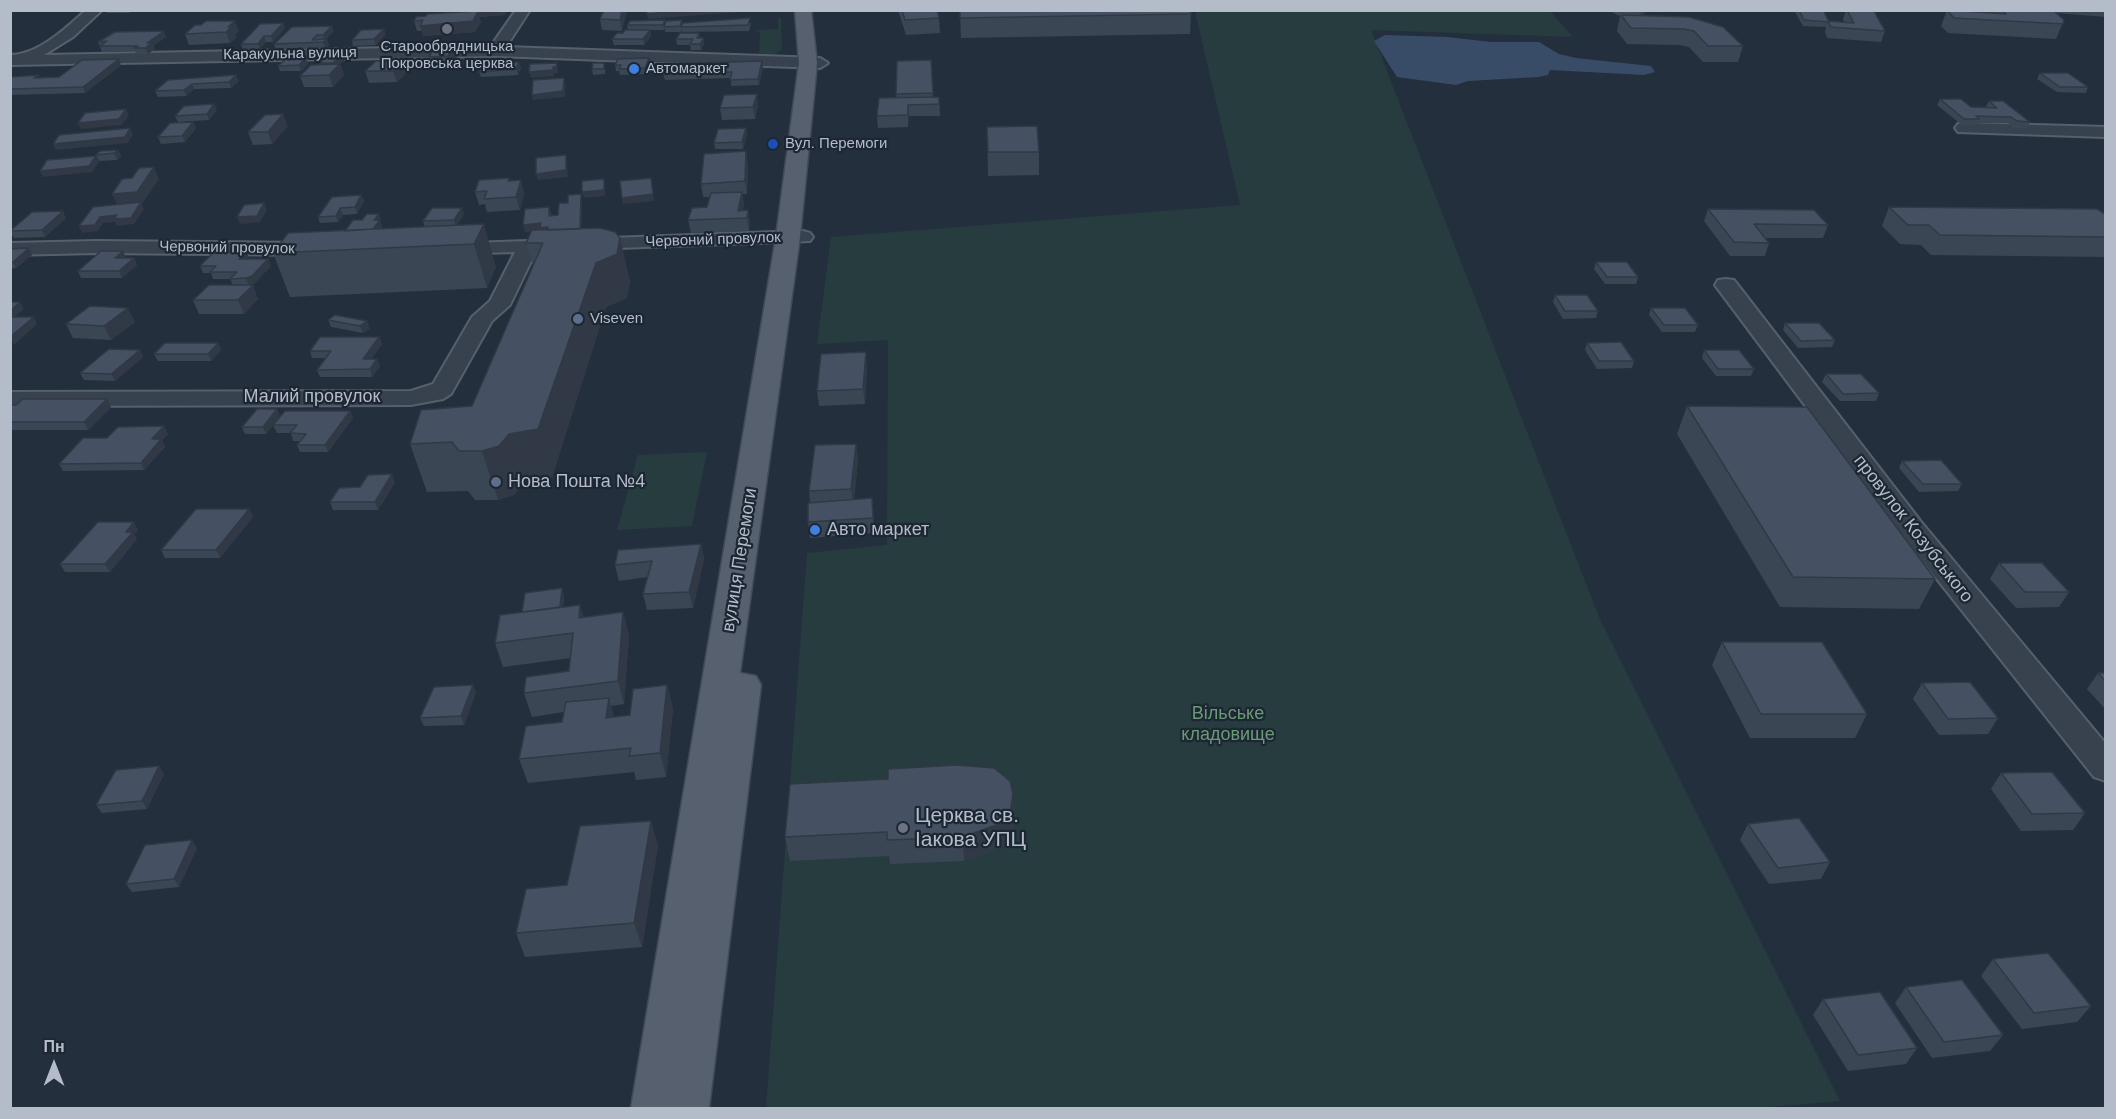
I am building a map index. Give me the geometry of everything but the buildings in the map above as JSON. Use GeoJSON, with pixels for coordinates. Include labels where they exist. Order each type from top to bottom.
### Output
{"type":"FeatureCollection","features":[{"type":"Feature","properties":{"kind":"main road","name":"вулиця Перемоги"},"geometry":{"type":"LineString","coordinates":[[803,10],[814,63]]}},
{"type":"Feature","properties":{"kind":"main road","name":"вулиця Перемоги"},"geometry":{"type":"LineString","coordinates":[[684,1108],[761,562],[814,63],[815,10]]}},
{"type":"Feature","properties":{"kind":"main road","name":"вулиця Перемоги"},"geometry":{"type":"LineString","coordinates":[[655,1108],[796,237]]}},
{"type":"Feature","properties":{"kind":"street"},"geometry":{"type":"LineString","coordinates":[[18,60],[68,34],[94,10]]}},
{"type":"Feature","properties":{"kind":"street"},"geometry":{"type":"LineString","coordinates":[[496,51],[523,10]]}},
{"type":"Feature","properties":{"kind":"street","name":"Каракульна вулиця"},"geometry":{"type":"LineString","coordinates":[[18,60],[496,51],[814,63]]}},
{"type":"Feature","properties":{"kind":"street"},"geometry":{"type":"LineString","coordinates":[[1964,128],[2106,132]]}},
{"type":"Feature","properties":{"kind":"street","name":"Червоний провулок"},"geometry":{"type":"LineString","coordinates":[[436,248],[796,237]]}},
{"type":"Feature","properties":{"kind":"street","name":"Малий провулок"},"geometry":{"type":"LineString","coordinates":[[10,399],[411,398],[434,394],[442,389],[483,317],[500,305],[528,246]]}},
{"type":"Feature","properties":{"kind":"street","name":"Червоний провулок"},"geometry":{"type":"LineString","coordinates":[[10,249],[96,247],[334,249]]}},
{"type":"Feature","properties":{"kind":"street","name":"провулок Козубського"},"geometry":{"type":"LineString","coordinates":[[1726,285],[1809,398],[2025,672],[2106,768]]}},
{"type":"Feature","properties":{"kind":"green space","name":"Вільське кладовище"},"geometry":{"type":"Polygon","coordinates":[[[1195,11],[1550,11],[1573,37],[1371,30],[1599,617],[1840,1101],[1759,1108],[766,1108],[807,553],[887,545],[888,340],[817,344],[831,237],[1240,205],[1195,11]]]}},
{"type":"Feature","properties":{"kind":"green space"},"geometry":{"type":"Polygon","coordinates":[[[778,18],[781,18],[782,49],[772,56],[759,56],[760,32],[755,30],[778,29],[778,18]]]}},
{"type":"Feature","properties":{"kind":"green space"},"geometry":{"type":"Polygon","coordinates":[[[707,452],[692,526],[617,530],[638,455],[707,452]]]}},
{"type":"Feature","properties":{"kind":"water"},"geometry":{"type":"Polygon","coordinates":[[[1385,35],[1447,37],[1491,42],[1539,42],[1559,54],[1651,66],[1655,72],[1644,75],[1550,70],[1548,75],[1538,77],[1468,81],[1456,85],[1397,77],[1374,41],[1385,35]]]}},
{"type":"Feature","properties":{"kind":"place","name":"Старообрядницька Покровська церква"},"geometry":{"type":"Point","coordinates":[447,29]}},
{"type":"Feature","properties":{"kind":"place","name":"Автомаркет"},"geometry":{"type":"Point","coordinates":[634,69]}},
{"type":"Feature","properties":{"kind":"place","name":"Вул. Перемоги"},"geometry":{"type":"Point","coordinates":[773,144]}},
{"type":"Feature","properties":{"kind":"place","name":"Viseven"},"geometry":{"type":"Point","coordinates":[578,319]}},
{"type":"Feature","properties":{"kind":"place","name":"Нова Пошта №4"},"geometry":{"type":"Point","coordinates":[496,482]}},
{"type":"Feature","properties":{"kind":"place","name":"Авто маркет"},"geometry":{"type":"Point","coordinates":[815,530]}},
{"type":"Feature","properties":{"kind":"place","name":"Церква св. Іакова УПЦ"},"geometry":{"type":"Point","coordinates":[903,828]}}]}
